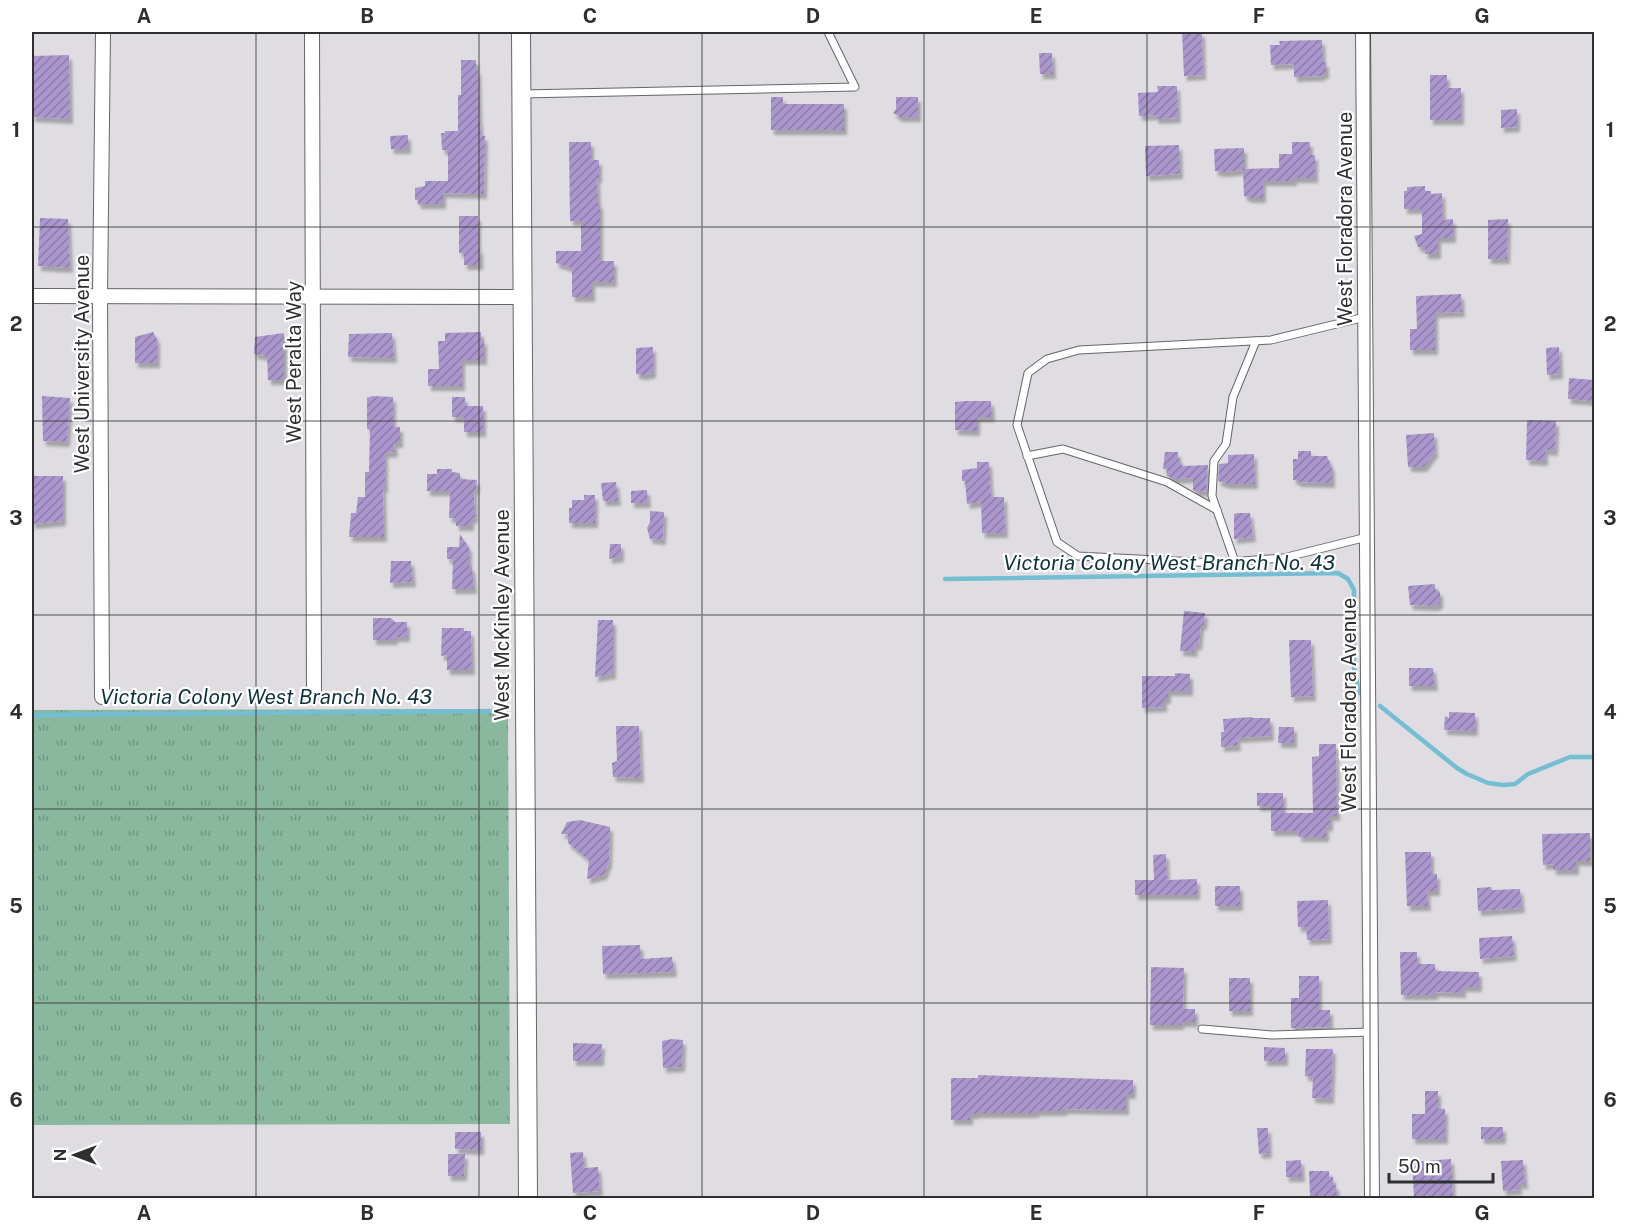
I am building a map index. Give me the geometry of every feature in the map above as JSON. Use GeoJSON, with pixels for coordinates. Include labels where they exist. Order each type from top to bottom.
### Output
{"type":"FeatureCollection","features":[{"type":"Feature","properties":{"kind":"main road","name":"West McKinley Avenue"},"geometry":{"type":"LineString","coordinates":[[521,32],[528,1198]]}},
{"type":"Feature","properties":{"kind":"street","name":"West University Avenue"},"geometry":{"type":"LineString","coordinates":[[102,697],[100,295],[103,32]]}},
{"type":"Feature","properties":{"kind":"street","name":"West Peralta Way"},"geometry":{"type":"LineString","coordinates":[[312,32],[314,693]]}},
{"type":"Feature","properties":{"kind":"street","name":"West Floradora Avenue"},"geometry":{"type":"LineString","coordinates":[[1363,32],[1372,1198]]}},
{"type":"Feature","properties":{"kind":"street"},"geometry":{"type":"LineString","coordinates":[[32,296],[522,297]]}},
{"type":"Feature","properties":{"kind":"lane"},"geometry":{"type":"LineString","coordinates":[[521,94],[855,87],[828,32]]}},
{"type":"Feature","properties":{"kind":"lane"},"geometry":{"type":"LineString","coordinates":[[1365,317],[1271,340],[1079,350],[1047,360],[1028,373],[1017,425],[1057,542],[1078,556],[1235,562],[1284,558],[1367,537]]}},
{"type":"Feature","properties":{"kind":"lane"},"geometry":{"type":"LineString","coordinates":[[1235,562],[1212,496],[1214,460],[1226,444],[1233,397],[1256,341]]}},
{"type":"Feature","properties":{"kind":"lane"},"geometry":{"type":"LineString","coordinates":[[1028,456],[1063,449],[1167,482],[1199,502],[1217,510]]}},
{"type":"Feature","properties":{"kind":"lane"},"geometry":{"type":"LineString","coordinates":[[1202,1029],[1272,1035],[1371,1032]]}},
{"type":"Feature","properties":{"kind":"green space"},"geometry":{"type":"Polygon","coordinates":[[[508,709],[510,1124],[32,1125],[32,710],[508,709]]]}},
{"type":"Feature","properties":{"kind":"building"},"geometry":{"type":"Polygon","coordinates":[[[1182,32],[1202,32],[1203,75],[1184,76],[1182,32]]]}},
{"type":"Feature","properties":{"kind":"building"},"geometry":{"type":"Polygon","coordinates":[[[1322,40],[1326,74],[1322,76],[1294,77],[1294,64],[1271,65],[1270,45],[1280,45],[1279,41],[1322,40]]]}},
{"type":"Feature","properties":{"kind":"building"},"geometry":{"type":"Polygon","coordinates":[[[1039,53],[1052,53],[1053,74],[1040,74],[1039,53]]]}},
{"type":"Feature","properties":{"kind":"building"},"geometry":{"type":"Polygon","coordinates":[[[69,55],[70,119],[32,117],[32,56],[69,55]]]}},
{"type":"Feature","properties":{"kind":"building"},"geometry":{"type":"Polygon","coordinates":[[[461,60],[476,60],[476,70],[478,70],[481,136],[485,136],[484,194],[443,193],[443,204],[418,204],[418,200],[415,200],[415,188],[425,186],[425,181],[448,181],[448,150],[442,150],[441,133],[458,131],[461,60]]]}},
{"type":"Feature","properties":{"kind":"building"},"geometry":{"type":"Polygon","coordinates":[[[1430,75],[1447,75],[1447,88],[1461,88],[1461,120],[1430,120],[1430,75]]]}},
{"type":"Feature","properties":{"kind":"building"},"geometry":{"type":"Polygon","coordinates":[[[1157,86],[1177,86],[1178,118],[1156,119],[1155,115],[1139,116],[1138,93],[1158,92],[1157,86]]]}},
{"type":"Feature","properties":{"kind":"building"},"geometry":{"type":"Polygon","coordinates":[[[771,97],[783,97],[783,104],[844,104],[844,130],[771,130],[771,97]]]}},
{"type":"Feature","properties":{"kind":"building"},"geometry":{"type":"Polygon","coordinates":[[[896,97],[918,97],[918,117],[900,117],[893,113],[896,109],[896,97]]]}},
{"type":"Feature","properties":{"kind":"building"},"geometry":{"type":"Polygon","coordinates":[[[1517,109],[1517,127],[1501,128],[1501,110],[1517,109]]]}},
{"type":"Feature","properties":{"kind":"building"},"geometry":{"type":"Polygon","coordinates":[[[408,135],[408,149],[391,149],[390,136],[408,135]]]}},
{"type":"Feature","properties":{"kind":"building"},"geometry":{"type":"Polygon","coordinates":[[[569,142],[591,142],[591,160],[599,160],[599,178],[597,178],[598,204],[600,204],[600,261],[614,261],[614,282],[592,282],[592,297],[572,297],[572,268],[556,263],[556,251],[581,251],[581,221],[570,221],[569,142]]]}},
{"type":"Feature","properties":{"kind":"building"},"geometry":{"type":"Polygon","coordinates":[[[1292,142],[1310,142],[1310,155],[1315,155],[1315,178],[1263,181],[1263,198],[1251,198],[1244,196],[1243,170],[1215,171],[1214,149],[1244,148],[1244,169],[1279,168],[1279,154],[1292,154],[1292,142]]]}},
{"type":"Feature","properties":{"kind":"building"},"geometry":{"type":"Polygon","coordinates":[[[1179,145],[1180,174],[1146,176],[1145,146],[1179,145]]]}},
{"type":"Feature","properties":{"kind":"building"},"geometry":{"type":"Polygon","coordinates":[[[1425,186],[1425,191],[1431,191],[1431,194],[1442,193],[1443,220],[1453,219],[1453,238],[1438,238],[1438,254],[1425,254],[1425,248],[1418,247],[1414,236],[1422,234],[1422,209],[1404,209],[1404,191],[1407,191],[1407,187],[1425,186]]]}},
{"type":"Feature","properties":{"kind":"building"},"geometry":{"type":"Polygon","coordinates":[[[459,216],[478,216],[480,265],[464,265],[464,253],[459,253],[459,216]]]}},
{"type":"Feature","properties":{"kind":"building"},"geometry":{"type":"Polygon","coordinates":[[[40,218],[68,219],[70,268],[38,266],[40,218]]]}},
{"type":"Feature","properties":{"kind":"building"},"geometry":{"type":"Polygon","coordinates":[[[1508,219],[1507,259],[1488,259],[1488,220],[1508,219]]]}},
{"type":"Feature","properties":{"kind":"building"},"geometry":{"type":"Polygon","coordinates":[[[1461,294],[1462,312],[1435,313],[1435,350],[1410,350],[1410,329],[1417,329],[1416,296],[1461,294]]]}},
{"type":"Feature","properties":{"kind":"building"},"geometry":{"type":"Polygon","coordinates":[[[153,332],[157,339],[157,363],[135,363],[135,337],[153,332]]]}},
{"type":"Feature","properties":{"kind":"building"},"geometry":{"type":"Polygon","coordinates":[[[481,332],[481,340],[484,340],[484,360],[462,360],[462,386],[428,386],[428,369],[439,369],[438,341],[445,341],[445,333],[481,332]]]}},
{"type":"Feature","properties":{"kind":"building"},"geometry":{"type":"Polygon","coordinates":[[[284,333],[284,380],[268,380],[267,356],[254,354],[255,337],[284,333]]]}},
{"type":"Feature","properties":{"kind":"building"},"geometry":{"type":"Polygon","coordinates":[[[392,333],[394,358],[348,357],[349,334],[392,333]]]}},
{"type":"Feature","properties":{"kind":"building"},"geometry":{"type":"Polygon","coordinates":[[[653,347],[653,373],[636,374],[636,348],[653,347]]]}},
{"type":"Feature","properties":{"kind":"building"},"geometry":{"type":"Polygon","coordinates":[[[1559,347],[1560,374],[1547,375],[1546,348],[1559,347]]]}},
{"type":"Feature","properties":{"kind":"building"},"geometry":{"type":"Polygon","coordinates":[[[1569,378],[1594,380],[1593,401],[1568,399],[1569,378]]]}},
{"type":"Feature","properties":{"kind":"building"},"geometry":{"type":"Polygon","coordinates":[[[42,396],[70,398],[67,442],[43,441],[42,396]]]}},
{"type":"Feature","properties":{"kind":"building"},"geometry":{"type":"Polygon","coordinates":[[[372,396],[393,397],[393,427],[400,427],[400,443],[394,443],[395,452],[385,453],[384,537],[349,537],[351,513],[356,513],[358,497],[365,497],[365,472],[369,472],[370,430],[367,429],[367,398],[372,396]]]}},
{"type":"Feature","properties":{"kind":"building"},"geometry":{"type":"Polygon","coordinates":[[[452,397],[465,397],[465,406],[483,406],[483,432],[464,432],[464,417],[452,417],[452,397]]]}},
{"type":"Feature","properties":{"kind":"building"},"geometry":{"type":"Polygon","coordinates":[[[991,401],[992,417],[977,417],[977,431],[955,430],[955,402],[991,401]]]}},
{"type":"Feature","properties":{"kind":"building"},"geometry":{"type":"Polygon","coordinates":[[[1527,420],[1556,421],[1555,451],[1545,450],[1545,461],[1526,460],[1527,420]]]}},
{"type":"Feature","properties":{"kind":"building"},"geometry":{"type":"Polygon","coordinates":[[[1434,433],[1435,452],[1424,467],[1408,467],[1406,435],[1434,433]]]}},
{"type":"Feature","properties":{"kind":"building"},"geometry":{"type":"Polygon","coordinates":[[[1298,451],[1311,451],[1311,456],[1327,456],[1332,468],[1332,483],[1293,480],[1293,459],[1298,459],[1298,451]]]}},
{"type":"Feature","properties":{"kind":"building"},"geometry":{"type":"Polygon","coordinates":[[[1165,452],[1178,452],[1182,466],[1208,465],[1207,491],[1193,490],[1193,478],[1173,479],[1167,476],[1167,469],[1163,469],[1165,452]]]}},
{"type":"Feature","properties":{"kind":"building"},"geometry":{"type":"Polygon","coordinates":[[[1254,454],[1255,484],[1228,484],[1218,481],[1219,464],[1228,463],[1228,455],[1254,454]]]}},
{"type":"Feature","properties":{"kind":"building"},"geometry":{"type":"Polygon","coordinates":[[[977,462],[989,462],[991,497],[1004,497],[1005,533],[982,533],[981,502],[967,504],[962,470],[977,468],[977,462]]]}},
{"type":"Feature","properties":{"kind":"building"},"geometry":{"type":"Polygon","coordinates":[[[437,469],[452,469],[452,472],[460,473],[460,479],[477,480],[476,490],[474,490],[475,518],[471,519],[471,526],[456,526],[456,518],[449,518],[450,491],[427,491],[427,474],[437,474],[437,469]]]}},
{"type":"Feature","properties":{"kind":"building"},"geometry":{"type":"Polygon","coordinates":[[[32,476],[63,476],[63,521],[32,524],[32,476]]]}},
{"type":"Feature","properties":{"kind":"building"},"geometry":{"type":"Polygon","coordinates":[[[616,482],[618,501],[603,501],[601,483],[616,482]]]}},
{"type":"Feature","properties":{"kind":"building"},"geometry":{"type":"Polygon","coordinates":[[[647,490],[648,503],[631,503],[631,491],[647,490]]]}},
{"type":"Feature","properties":{"kind":"building"},"geometry":{"type":"Polygon","coordinates":[[[584,495],[595,495],[595,523],[569,523],[569,508],[572,508],[572,500],[584,500],[584,495]]]}},
{"type":"Feature","properties":{"kind":"building"},"geometry":{"type":"Polygon","coordinates":[[[650,511],[664,512],[663,540],[650,539],[647,528],[650,522],[650,511]]]}},
{"type":"Feature","properties":{"kind":"building"},"geometry":{"type":"Polygon","coordinates":[[[1250,513],[1253,537],[1234,539],[1234,514],[1250,513]]]}},
{"type":"Feature","properties":{"kind":"building"},"geometry":{"type":"Polygon","coordinates":[[[460,534],[469,548],[469,567],[472,567],[474,589],[452,589],[453,559],[447,559],[447,547],[459,547],[460,534]]]}},
{"type":"Feature","properties":{"kind":"building"},"geometry":{"type":"Polygon","coordinates":[[[610,544],[621,544],[621,557],[609,559],[610,544]]]}},
{"type":"Feature","properties":{"kind":"building"},"geometry":{"type":"Polygon","coordinates":[[[391,561],[411,561],[413,582],[390,583],[391,561]]]}},
{"type":"Feature","properties":{"kind":"building"},"geometry":{"type":"Polygon","coordinates":[[[1435,584],[1435,589],[1440,592],[1440,604],[1435,606],[1410,605],[1408,586],[1435,584]]]}},
{"type":"Feature","properties":{"kind":"building"},"geometry":{"type":"Polygon","coordinates":[[[1184,611],[1205,613],[1199,645],[1195,645],[1194,652],[1180,651],[1184,611]]]}},
{"type":"Feature","properties":{"kind":"building"},"geometry":{"type":"Polygon","coordinates":[[[373,618],[391,618],[395,622],[407,622],[407,637],[395,637],[395,640],[373,640],[373,618]]]}},
{"type":"Feature","properties":{"kind":"building"},"geometry":{"type":"Polygon","coordinates":[[[598,620],[613,620],[613,674],[595,677],[598,620]]]}},
{"type":"Feature","properties":{"kind":"building"},"geometry":{"type":"Polygon","coordinates":[[[442,628],[464,628],[464,631],[471,631],[472,670],[447,670],[447,655],[441,656],[442,628]]]}},
{"type":"Feature","properties":{"kind":"building"},"geometry":{"type":"Polygon","coordinates":[[[1289,640],[1311,640],[1313,696],[1291,697],[1289,640]]]}},
{"type":"Feature","properties":{"kind":"building"},"geometry":{"type":"Polygon","coordinates":[[[1409,668],[1433,668],[1435,686],[1409,686],[1409,668]]]}},
{"type":"Feature","properties":{"kind":"building"},"geometry":{"type":"Polygon","coordinates":[[[1175,673],[1190,674],[1190,691],[1168,691],[1168,699],[1164,699],[1164,707],[1142,708],[1142,676],[1175,676],[1175,673]]]}},
{"type":"Feature","properties":{"kind":"building"},"geometry":{"type":"Polygon","coordinates":[[[1449,712],[1475,713],[1475,731],[1444,730],[1445,716],[1449,718],[1449,712]]]}},
{"type":"Feature","properties":{"kind":"building"},"geometry":{"type":"Polygon","coordinates":[[[1270,718],[1271,736],[1237,738],[1238,746],[1221,747],[1221,732],[1224,732],[1223,719],[1270,718]]]}},
{"type":"Feature","properties":{"kind":"building"},"geometry":{"type":"Polygon","coordinates":[[[616,726],[639,726],[641,778],[613,777],[612,763],[617,761],[616,726]]]}},
{"type":"Feature","properties":{"kind":"building"},"geometry":{"type":"Polygon","coordinates":[[[1279,727],[1294,727],[1294,743],[1278,743],[1279,727]]]}},
{"type":"Feature","properties":{"kind":"building"},"geometry":{"type":"Polygon","coordinates":[[[1319,744],[1336,744],[1337,816],[1330,816],[1330,827],[1326,826],[1326,837],[1298,837],[1299,831],[1271,831],[1271,806],[1257,806],[1257,793],[1283,793],[1283,813],[1313,813],[1312,757],[1319,756],[1319,744]]]}},
{"type":"Feature","properties":{"kind":"building"},"geometry":{"type":"Polygon","coordinates":[[[580,820],[610,827],[609,862],[604,875],[587,879],[589,860],[568,843],[568,834],[561,834],[567,822],[580,820]]]}},
{"type":"Feature","properties":{"kind":"building"},"geometry":{"type":"Polygon","coordinates":[[[1590,833],[1590,861],[1576,861],[1576,870],[1553,870],[1553,864],[1543,865],[1542,834],[1590,833]]]}},
{"type":"Feature","properties":{"kind":"building"},"geometry":{"type":"Polygon","coordinates":[[[1405,852],[1431,852],[1431,874],[1437,874],[1437,891],[1427,891],[1428,906],[1407,906],[1405,852]]]}},
{"type":"Feature","properties":{"kind":"building"},"geometry":{"type":"Polygon","coordinates":[[[1166,854],[1167,880],[1197,879],[1197,895],[1135,895],[1135,880],[1154,880],[1153,855],[1166,854]]]}},
{"type":"Feature","properties":{"kind":"building"},"geometry":{"type":"Polygon","coordinates":[[[1215,886],[1240,886],[1240,906],[1215,906],[1215,886]]]}},
{"type":"Feature","properties":{"kind":"building"},"geometry":{"type":"Polygon","coordinates":[[[1491,887],[1492,890],[1520,889],[1522,908],[1478,911],[1477,888],[1491,887]]]}},
{"type":"Feature","properties":{"kind":"building"},"geometry":{"type":"Polygon","coordinates":[[[1328,900],[1329,939],[1307,940],[1306,927],[1298,927],[1297,901],[1328,900]]]}},
{"type":"Feature","properties":{"kind":"building"},"geometry":{"type":"Polygon","coordinates":[[[1512,936],[1514,956],[1480,959],[1479,938],[1512,936]]]}},
{"type":"Feature","properties":{"kind":"building"},"geometry":{"type":"Polygon","coordinates":[[[640,945],[641,959],[672,957],[674,972],[603,974],[602,946],[640,945]]]}},
{"type":"Feature","properties":{"kind":"building"},"geometry":{"type":"Polygon","coordinates":[[[1400,952],[1417,952],[1417,964],[1435,964],[1435,971],[1479,972],[1479,987],[1463,987],[1463,993],[1435,992],[1435,995],[1401,995],[1400,952]]]}},
{"type":"Feature","properties":{"kind":"building"},"geometry":{"type":"Polygon","coordinates":[[[1151,967],[1184,968],[1183,1009],[1195,1009],[1195,1022],[1181,1022],[1181,1025],[1150,1025],[1151,967]]]}},
{"type":"Feature","properties":{"kind":"building"},"geometry":{"type":"Polygon","coordinates":[[[1299,976],[1319,976],[1319,1010],[1330,1010],[1330,1027],[1291,1028],[1291,998],[1299,998],[1299,976]]]}},
{"type":"Feature","properties":{"kind":"building"},"geometry":{"type":"Polygon","coordinates":[[[1229,978],[1250,978],[1250,1011],[1229,1011],[1229,978]]]}},
{"type":"Feature","properties":{"kind":"building"},"geometry":{"type":"Polygon","coordinates":[[[683,1040],[682,1067],[663,1068],[662,1041],[683,1040]]]}},
{"type":"Feature","properties":{"kind":"building"},"geometry":{"type":"Polygon","coordinates":[[[573,1043],[602,1044],[601,1061],[573,1061],[573,1043]]]}},
{"type":"Feature","properties":{"kind":"building"},"geometry":{"type":"Polygon","coordinates":[[[1264,1047],[1285,1048],[1285,1061],[1264,1061],[1264,1047]]]}},
{"type":"Feature","properties":{"kind":"building"},"geometry":{"type":"Polygon","coordinates":[[[1306,1049],[1333,1049],[1331,1099],[1312,1098],[1313,1077],[1305,1076],[1306,1049]]]}},
{"type":"Feature","properties":{"kind":"building"},"geometry":{"type":"Polygon","coordinates":[[[978,1075],[1133,1080],[1133,1094],[1126,1094],[1126,1110],[1064,1109],[1064,1111],[1036,1111],[1036,1113],[976,1113],[970,1114],[970,1120],[951,1120],[951,1078],[978,1078],[978,1075]]]}},
{"type":"Feature","properties":{"kind":"building"},"geometry":{"type":"Polygon","coordinates":[[[1425,1091],[1438,1091],[1438,1109],[1445,1109],[1445,1139],[1412,1139],[1412,1114],[1425,1114],[1425,1091]]]}},
{"type":"Feature","properties":{"kind":"building"},"geometry":{"type":"Polygon","coordinates":[[[1481,1127],[1503,1127],[1503,1139],[1481,1139],[1481,1127]]]}},
{"type":"Feature","properties":{"kind":"building"},"geometry":{"type":"Polygon","coordinates":[[[1257,1128],[1268,1128],[1269,1153],[1259,1154],[1257,1128]]]}},
{"type":"Feature","properties":{"kind":"building"},"geometry":{"type":"Polygon","coordinates":[[[455,1132],[481,1132],[481,1150],[455,1149],[455,1132]]]}},
{"type":"Feature","properties":{"kind":"building"},"geometry":{"type":"Polygon","coordinates":[[[583,1152],[584,1168],[598,1167],[600,1191],[573,1193],[570,1153],[583,1152]]]}},
{"type":"Feature","properties":{"kind":"building"},"geometry":{"type":"Polygon","coordinates":[[[448,1154],[465,1154],[464,1176],[448,1176],[448,1154]]]}},
{"type":"Feature","properties":{"kind":"building"},"geometry":{"type":"Polygon","coordinates":[[[1451,1159],[1453,1198],[1414,1198],[1412,1162],[1451,1159]]]}},
{"type":"Feature","properties":{"kind":"building"},"geometry":{"type":"Polygon","coordinates":[[[1301,1160],[1302,1177],[1286,1177],[1286,1161],[1301,1160]]]}},
{"type":"Feature","properties":{"kind":"building"},"geometry":{"type":"Polygon","coordinates":[[[1523,1160],[1525,1185],[1519,1183],[1519,1190],[1503,1191],[1501,1161],[1523,1160]]]}},
{"type":"Feature","properties":{"kind":"building"},"geometry":{"type":"Polygon","coordinates":[[[1309,1171],[1329,1171],[1329,1177],[1333,1177],[1333,1185],[1336,1185],[1337,1196],[1310,1196],[1309,1171]]]}},
{"type":"Feature","properties":{"kind":"waterway","name":"Victoria Colony West Branch No. 43"},"geometry":{"type":"LineString","coordinates":[[945,579],[1338,573],[1348,579],[1354,590],[1354,668],[1359,693]]}},
{"type":"Feature","properties":{"kind":"waterway","name":"Victoria Colony West Branch No. 43"},"geometry":{"type":"LineString","coordinates":[[1380,706],[1457,768],[1488,783],[1515,784],[1528,774],[1570,757],[1594,757]]}},
{"type":"Feature","properties":{"kind":"waterway","name":"Victoria Colony West Branch No. 43"},"geometry":{"type":"LineString","coordinates":[[32,715],[501,711]]}}]}
